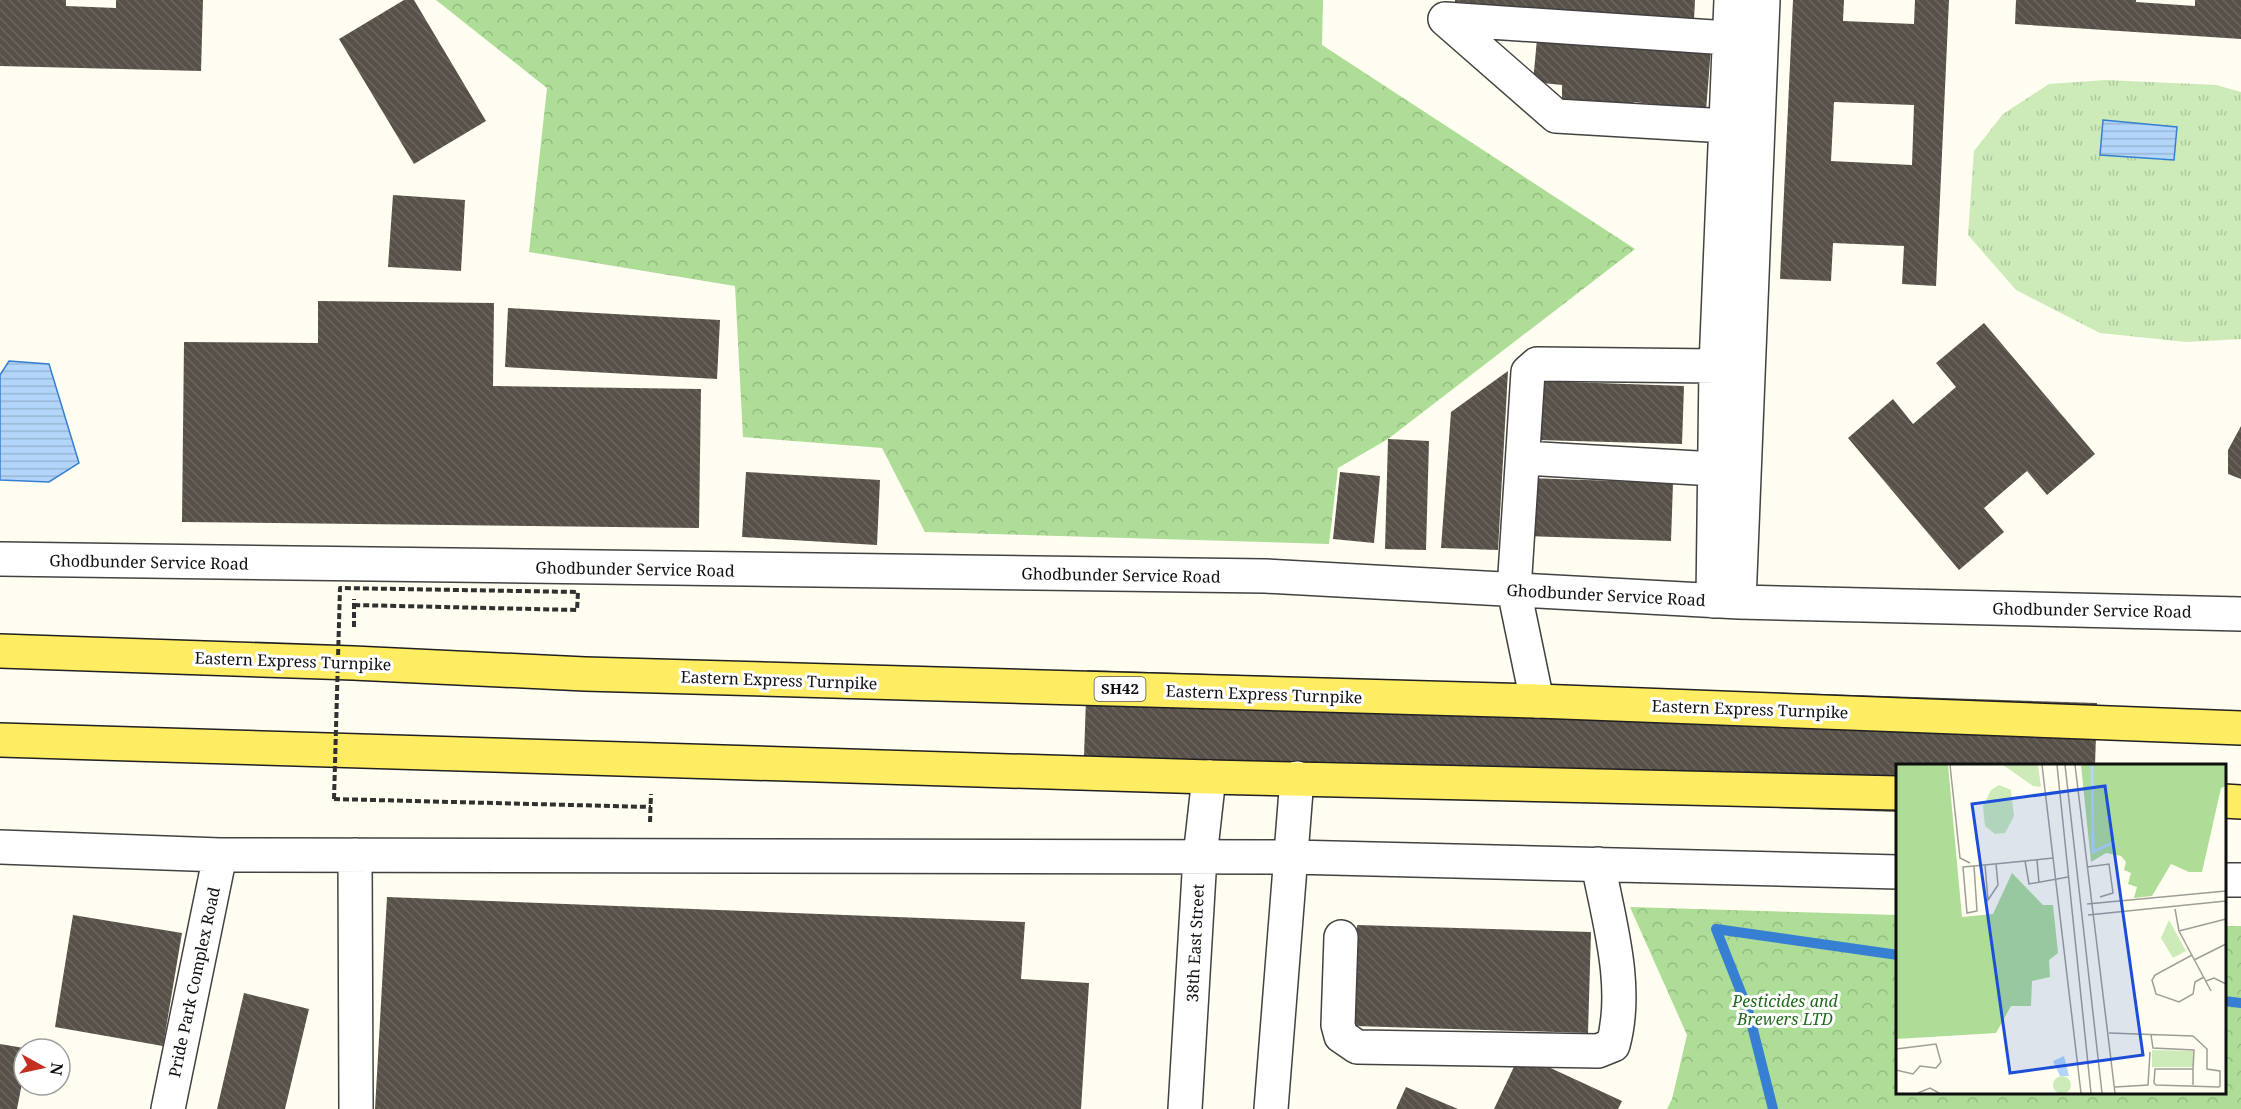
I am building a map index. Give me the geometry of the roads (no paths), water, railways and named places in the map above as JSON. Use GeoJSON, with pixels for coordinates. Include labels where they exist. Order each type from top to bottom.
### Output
{"type":"FeatureCollection","features":[{"type":"Feature","properties":{"kind":"main road","name":"Eastern Express Turnpike"},"geometry":{"type":"LineString","coordinates":[[0,651],[686,677],[1537,701],[2241,728]]}},
{"type":"Feature","properties":{"kind":"main road"},"geometry":{"type":"LineString","coordinates":[[0,740],[1209,777],[1896,793]]}},
{"type":"Feature","properties":{"kind":"main road"},"geometry":{"type":"LineString","coordinates":[[2226,801],[2241,802]]}},
{"type":"Feature","properties":{"kind":"street"},"geometry":{"type":"LineString","coordinates":[[1726,602],[1715,469],[1716,366],[1731,0]]}},
{"type":"Feature","properties":{"kind":"street"},"geometry":{"type":"LineString","coordinates":[[1726,602],[1762,0]]}},
{"type":"Feature","properties":{"kind":"street"},"geometry":{"type":"LineString","coordinates":[[1438,10],[1728,38]]}},
{"type":"Feature","properties":{"kind":"street"},"geometry":{"type":"LineString","coordinates":[[1438,10],[1556,116],[1726,126]]}},
{"type":"Feature","properties":{"kind":"street"},"geometry":{"type":"LineString","coordinates":[[1537,701],[1514,590],[1528,372],[1537,364],[1716,366]]}},
{"type":"Feature","properties":{"kind":"street"},"geometry":{"type":"LineString","coordinates":[[1523,458],[1715,469]]}},
{"type":"Feature","properties":{"kind":"street","name":"Ghodbunder Service Road"},"geometry":{"type":"LineString","coordinates":[[0,559],[1265,576],[1726,602],[2241,614]]}},
{"type":"Feature","properties":{"kind":"street","name":"38th East Street"},"geometry":{"type":"LineString","coordinates":[[1185,1109],[1200,857],[1209,777]]}},
{"type":"Feature","properties":{"kind":"street"},"geometry":{"type":"LineString","coordinates":[[1271,1109],[1297,778]]}},
{"type":"Feature","properties":{"kind":"street"},"geometry":{"type":"LineString","coordinates":[[0,847],[220,855],[1292,857],[1896,872]]}},
{"type":"Feature","properties":{"kind":"street","name":"Pride Park Complex Road"},"geometry":{"type":"LineString","coordinates":[[168,1109],[220,855]]}},
{"type":"Feature","properties":{"kind":"street"},"geometry":{"type":"LineString","coordinates":[[355,855],[356,1109]]}},
{"type":"Feature","properties":{"kind":"street"},"geometry":{"type":"LineString","coordinates":[[1341,937],[1338,1025],[1341,1036],[1357,1047],[1598,1051],[1613,1045],[1618,1027],[1619,999],[1616,963],[1598,864]]}},
{"type":"Feature","properties":{"kind":"water"},"geometry":{"type":"Polygon","coordinates":[[[2103,120],[2177,127],[2174,160],[2100,155],[2103,120]]]}},
{"type":"Feature","properties":{"kind":"water"},"geometry":{"type":"Polygon","coordinates":[[[9,361],[49,364],[79,463],[49,482],[0,480],[0,375],[9,361]]]}},
{"type":"Feature","properties":{"kind":"waterway"},"geometry":{"type":"LineString","coordinates":[[1773,1109],[1748,1010],[1716,929],[1896,955]]}},
{"type":"Feature","properties":{"kind":"waterway"},"geometry":{"type":"LineString","coordinates":[[2226,1001],[2241,1003]]}},
{"type":"Feature","properties":{"kind":"park label","name":"Pesticides and Brewers LTD"},"geometry":{"type":"Point","coordinates":[1785,1010]}}]}
